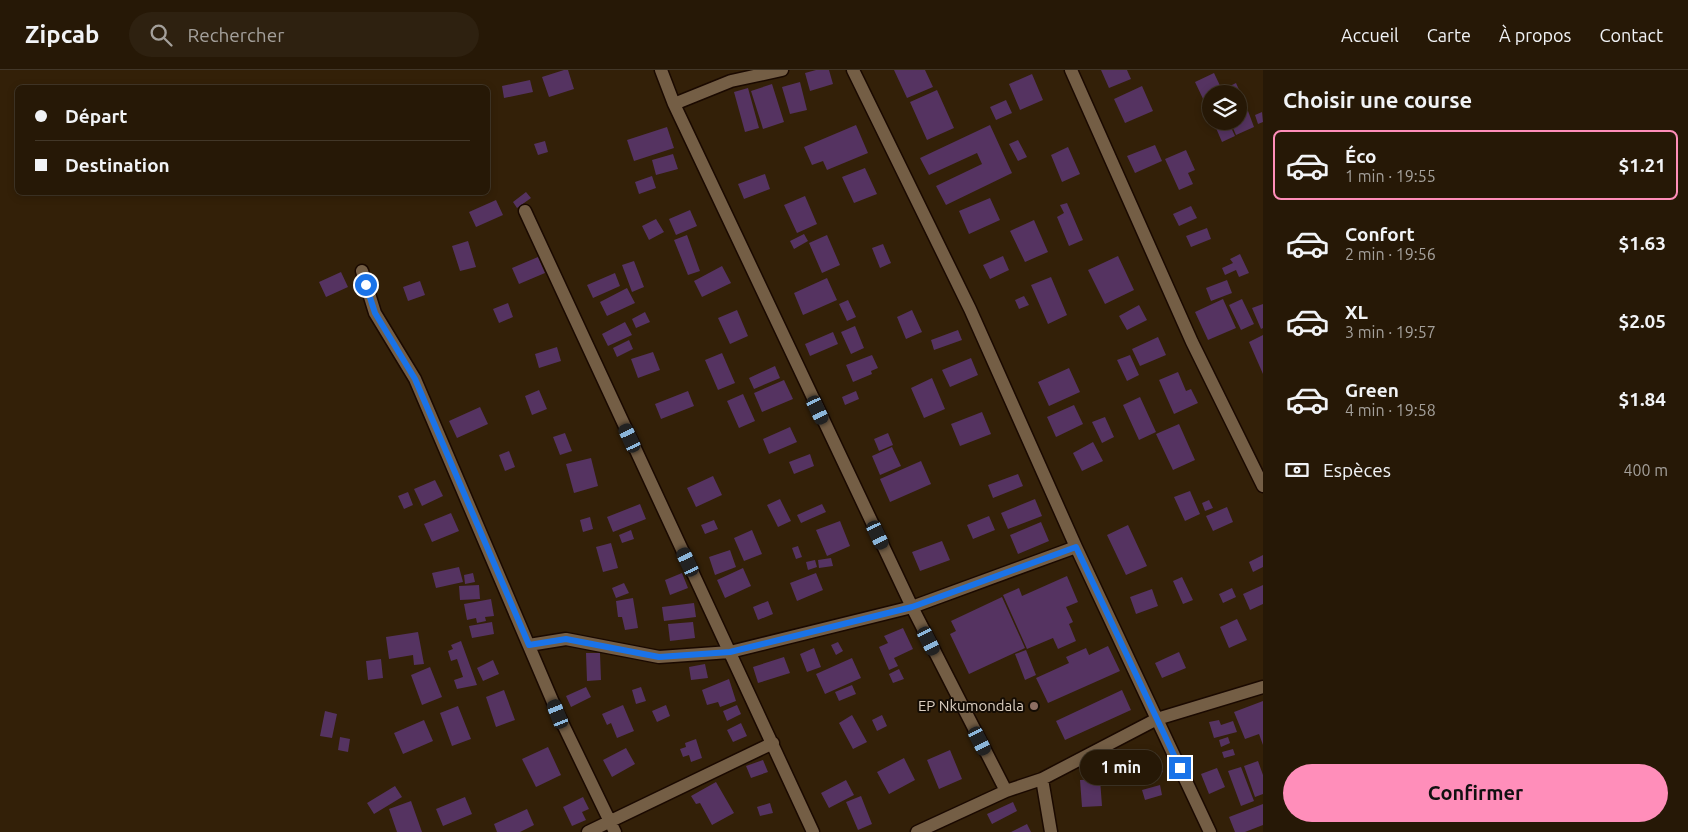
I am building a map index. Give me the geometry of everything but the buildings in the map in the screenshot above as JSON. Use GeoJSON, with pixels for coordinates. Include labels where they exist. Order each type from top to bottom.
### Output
{"type":"FeatureCollection","features":[{"type":"Feature","properties":{"kind":"street"},"geometry":{"type":"LineString","coordinates":[[661,70],[674,104],[912,607],[1006,791]]}},
{"type":"Feature","properties":{"kind":"street"},"geometry":{"type":"LineString","coordinates":[[674,104],[732,81],[782,70]]}},
{"type":"Feature","properties":{"kind":"street"},"geometry":{"type":"LineString","coordinates":[[853,70],[970,309],[1076,547],[1210,832]]}},
{"type":"Feature","properties":{"kind":"street"},"geometry":{"type":"LineString","coordinates":[[1071,70],[1192,342],[1263,486]]}},
{"type":"Feature","properties":{"kind":"street"},"geometry":{"type":"LineString","coordinates":[[525,211],[813,832]]}},
{"type":"Feature","properties":{"kind":"street"},"geometry":{"type":"LineString","coordinates":[[362,271],[375,313],[415,379],[558,714],[613,826]]}},
{"type":"Feature","properties":{"kind":"street"},"geometry":{"type":"LineString","coordinates":[[529,645],[566,639],[659,657],[730,652],[912,607],[1076,547]]}},
{"type":"Feature","properties":{"kind":"street"},"geometry":{"type":"LineString","coordinates":[[917,832],[1006,791],[1042,779],[1157,719],[1263,687]]}},
{"type":"Feature","properties":{"kind":"street"},"geometry":{"type":"LineString","coordinates":[[588,832],[613,826],[773,743]]}},
{"type":"Feature","properties":{"kind":"street"},"geometry":{"type":"LineString","coordinates":[[1042,779],[1051,832]]}},
{"type":"Feature","properties":{"kind":"place","name":"EP Nkumondala"},"geometry":{"type":"Point","coordinates":[1034,706]}},
{"type":"Feature","properties":{"kind":"route"},"geometry":{"type":"LineString","coordinates":[[366,285],[375,313],[415,379],[529,645],[566,639],[659,657],[730,652],[912,607],[1076,547],[1180,768]]}}]}
